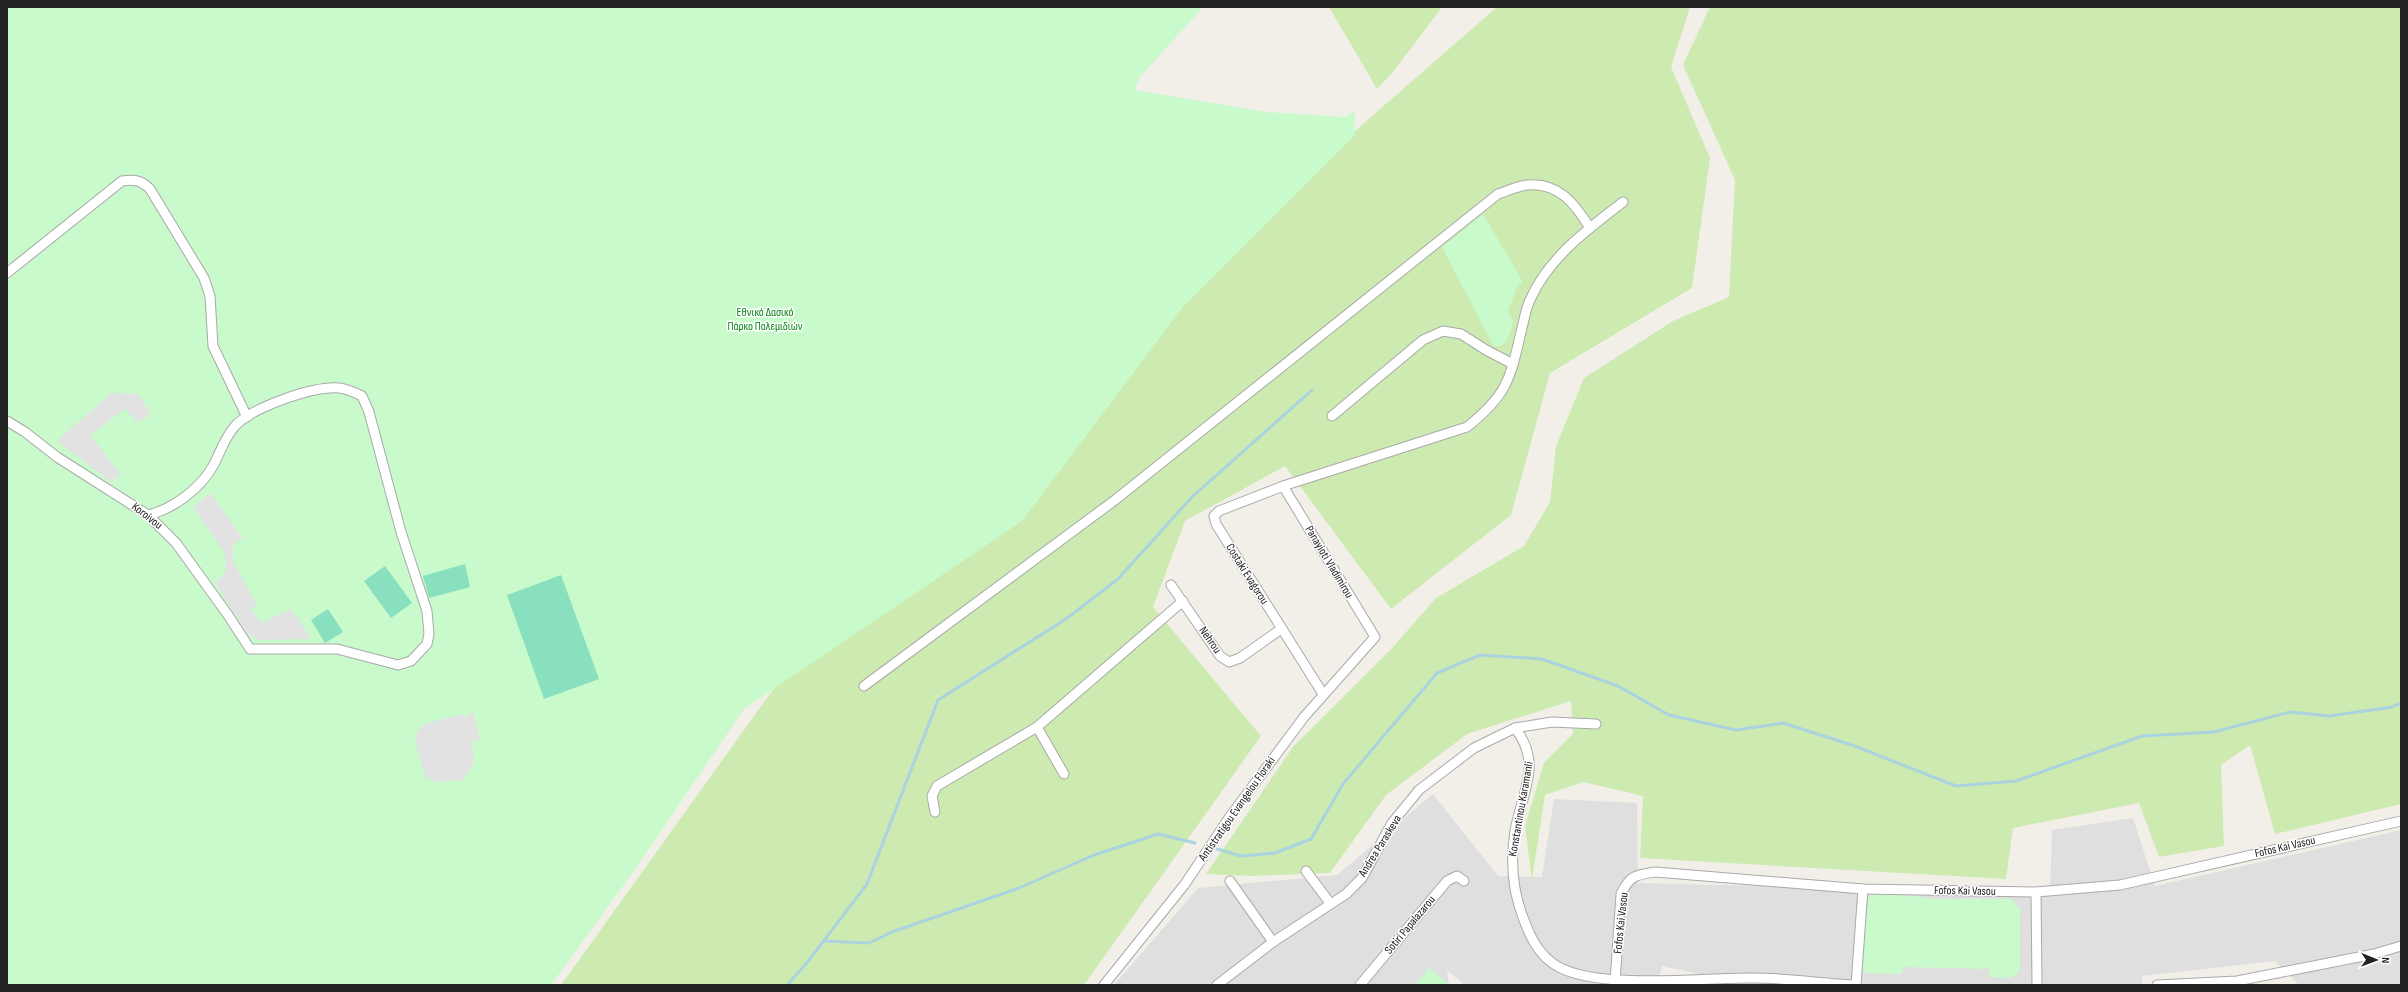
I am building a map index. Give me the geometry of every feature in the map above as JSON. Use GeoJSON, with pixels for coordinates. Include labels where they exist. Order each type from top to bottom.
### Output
{"type":"FeatureCollection","features":[{"type":"Feature","properties":{"kind":"street"},"geometry":{"type":"LineString","coordinates":[[7,273],[122,181],[142,181],[153,194],[204,278],[210,296],[213,346],[247,417],[230,432],[212,467],[200,482],[178,502],[161,512],[148,515]]}},
{"type":"Feature","properties":{"kind":"street"},"geometry":{"type":"LineString","coordinates":[[864,686],[1115,500],[1498,194],[1528,185],[1551,187],[1574,203],[1590,228]]}},
{"type":"Feature","properties":{"kind":"street"},"geometry":{"type":"LineString","coordinates":[[1283,486],[1467,427],[1488,410],[1504,391],[1513,364],[1529,301],[1547,269],[1562,252],[1623,202]]}},
{"type":"Feature","properties":{"kind":"street"},"geometry":{"type":"LineString","coordinates":[[1332,416],[1422,340],[1443,331],[1462,334],[1486,350],[1513,364]]}},
{"type":"Feature","properties":{"kind":"street","name":"Koroivou"},"geometry":{"type":"LineString","coordinates":[[7,421],[25,432],[57,457],[148,515],[176,543],[228,615],[250,649],[337,649],[398,665],[411,661],[427,644],[429,634],[427,611],[400,532],[369,412],[362,396],[348,389],[323,389],[278,401],[247,417]]}},
{"type":"Feature","properties":{"kind":"street","name":"Costaki Evagorou"},"geometry":{"type":"LineString","coordinates":[[1283,486],[1218,512],[1214,516],[1216,524],[1323,694]]}},
{"type":"Feature","properties":{"kind":"street","name":"Panayioti Vladimirou"},"geometry":{"type":"LineString","coordinates":[[1283,486],[1375,637]]}},
{"type":"Feature","properties":{"kind":"street","name":"Nehrou"},"geometry":{"type":"LineString","coordinates":[[1171,585],[1220,656],[1229,662],[1240,658],[1281,629]]}},
{"type":"Feature","properties":{"kind":"street"},"geometry":{"type":"LineString","coordinates":[[935,812],[932,796],[937,786],[1037,727],[1183,601]]}},
{"type":"Feature","properties":{"kind":"street","name":"Antistratigou Evangelou Floraki"},"geometry":{"type":"LineString","coordinates":[[1104,985],[1185,884],[1228,818],[1304,717],[1375,637]]}},
{"type":"Feature","properties":{"kind":"street","name":"Andrea Paraskeva"},"geometry":{"type":"LineString","coordinates":[[1217,985],[1273,942],[1330,903],[1346,894],[1362,878],[1392,824],[1419,790],[1474,748],[1515,728],[1552,722],[1596,724]]}},
{"type":"Feature","properties":{"kind":"street"},"geometry":{"type":"LineString","coordinates":[[1037,727],[1064,774]]}},
{"type":"Feature","properties":{"kind":"street","name":"Konstantinou Karamanli"},"geometry":{"type":"LineString","coordinates":[[1515,728],[1525,740],[1530,756],[1530,766],[1515,830],[1511,861],[1515,898],[1531,939],[1551,963],[1577,976],[1615,982],[1753,978],[1852,985]]}},
{"type":"Feature","properties":{"kind":"street","name":"Fofos Kai Vasou"},"geometry":{"type":"LineString","coordinates":[[1615,982],[1621,894],[1627,881],[1638,875],[1655,872],[1863,889],[2036,892],[2120,885],[2401,821]]}},
{"type":"Feature","properties":{"kind":"street"},"geometry":{"type":"LineString","coordinates":[[1306,871],[1330,903]]}},
{"type":"Feature","properties":{"kind":"street","name":"Sotiri Papalazarou"},"geometry":{"type":"LineString","coordinates":[[1360,985],[1448,880],[1457,876],[1464,881]]}},
{"type":"Feature","properties":{"kind":"street"},"geometry":{"type":"LineString","coordinates":[[1230,881],[1273,942]]}},
{"type":"Feature","properties":{"kind":"street"},"geometry":{"type":"LineString","coordinates":[[1856,985],[1863,889]]}},
{"type":"Feature","properties":{"kind":"street"},"geometry":{"type":"LineString","coordinates":[[2036,892],[2037,985]]}},
{"type":"Feature","properties":{"kind":"street"},"geometry":{"type":"LineString","coordinates":[[2157,985],[2237,981],[2374,954],[2401,946]]}},
{"type":"Feature","properties":{"kind":"shaded area"},"geometry":{"type":"Polygon","coordinates":[[[111,393],[138,394],[151,414],[138,423],[125,409],[90,435],[121,475],[111,482],[57,441],[111,393]]]}},
{"type":"Feature","properties":{"kind":"shaded area"},"geometry":{"type":"Polygon","coordinates":[[[210,493],[243,538],[233,545],[233,562],[257,605],[251,609],[261,623],[291,609],[311,639],[258,640],[246,632],[215,582],[225,573],[226,561],[224,552],[193,507],[210,493]]]}},
{"type":"Feature","properties":{"kind":"shaded area"},"geometry":{"type":"Polygon","coordinates":[[[473,712],[480,739],[472,742],[474,763],[463,780],[439,782],[426,778],[415,741],[417,732],[424,724],[463,714],[464,718],[473,712]]]}},
{"type":"Feature","properties":{"kind":"shaded area"},"geometry":{"type":"Polygon","coordinates":[[[1433,794],[1498,876],[1542,877],[1554,799],[1637,803],[1638,883],[2050,893],[2052,830],[2133,818],[2155,886],[2401,830],[2401,985],[2299,985],[2275,961],[2142,976],[2142,985],[1749,985],[1662,966],[1657,985],[1465,985],[1447,970],[1449,985],[1114,985],[1198,888],[1337,875],[1433,794]]]}},
{"type":"Feature","properties":{"kind":"green space","name":"Εθνικό Δασικό Πάρκο Πολεμιδιών"},"geometry":{"type":"Polygon","coordinates":[[[7,7],[1203,7],[1140,77],[1134,90],[1267,112],[1345,117],[1355,110],[1355,135],[1182,308],[1022,521],[744,709],[636,868],[551,985],[7,985],[7,7]]]}},
{"type":"Feature","properties":{"kind":"green space"},"geometry":{"type":"Polygon","coordinates":[[[1329,7],[1442,7],[1393,72],[1377,89],[1329,7]]]}},
{"type":"Feature","properties":{"kind":"green space"},"geometry":{"type":"Polygon","coordinates":[[[1497,7],[1690,7],[1671,67],[1710,158],[1692,288],[1550,373],[1511,515],[1391,609],[1285,466],[1185,521],[1153,607],[1261,736],[1084,985],[561,985],[790,666],[949,500],[1372,116],[1497,7]]]}},
{"type":"Feature","properties":{"kind":"green space"},"geometry":{"type":"Polygon","coordinates":[[[1710,7],[2401,7],[2401,804],[2275,834],[2250,745],[2221,765],[2224,846],[2159,857],[2139,803],[2013,828],[2006,879],[1640,858],[1643,796],[1583,782],[1545,795],[1532,880],[1525,826],[1544,763],[1573,734],[1571,701],[1467,734],[1386,795],[1330,873],[1252,876],[1206,874],[1293,747],[1393,647],[1436,598],[1524,546],[1550,502],[1556,446],[1584,378],[1673,321],[1729,297],[1735,180],[1683,65],[1710,7]]]}},
{"type":"Feature","properties":{"kind":"green space"},"geometry":{"type":"Polygon","coordinates":[[[1483,214],[1523,282],[1517,286],[1508,312],[1513,320],[1510,334],[1503,344],[1494,347],[1442,247],[1483,214]]]}},
{"type":"Feature","properties":{"kind":"green space"},"geometry":{"type":"Polygon","coordinates":[[[465,564],[470,587],[429,598],[423,576],[465,564]]]}},
{"type":"Feature","properties":{"kind":"green space"},"geometry":{"type":"Polygon","coordinates":[[[385,566],[412,603],[391,618],[364,581],[385,566]]]}},
{"type":"Feature","properties":{"kind":"green space"},"geometry":{"type":"Polygon","coordinates":[[[561,575],[599,679],[544,699],[507,595],[561,575]]]}},
{"type":"Feature","properties":{"kind":"green space"},"geometry":{"type":"Polygon","coordinates":[[[328,609],[343,632],[325,643],[311,620],[328,609]]]}},
{"type":"Feature","properties":{"kind":"green space"},"geometry":{"type":"Polygon","coordinates":[[[1876,892],[1937,899],[2012,899],[2020,909],[2020,967],[2018,974],[2010,978],[1989,977],[1990,969],[1903,967],[1902,974],[1864,973],[1859,966],[1865,897],[1876,892]]]}},
{"type":"Feature","properties":{"kind":"green space"},"geometry":{"type":"Polygon","coordinates":[[[1429,968],[1450,985],[1415,985],[1429,968]]]}},
{"type":"Feature","properties":{"kind":"waterway"},"geometry":{"type":"LineString","coordinates":[[787,985],[806,964],[867,884],[938,700],[1066,619],[1118,579],[1192,497],[1312,390]]}},
{"type":"Feature","properties":{"kind":"waterway"},"geometry":{"type":"LineString","coordinates":[[1217,849],[1241,856],[1275,853],[1311,839],[1343,784],[1437,673],[1480,655],[1542,659],[1618,686],[1669,715],[1736,730],[1783,723],[1852,745],[1956,786],[2016,781],[2142,736],[2214,732],[2290,712],[2329,716],[2392,707],[2401,703]]}},
{"type":"Feature","properties":{"kind":"waterway"},"geometry":{"type":"LineString","coordinates":[[824,941],[869,943],[892,932],[1019,888],[1094,855],[1158,834],[1195,843]]}}]}
